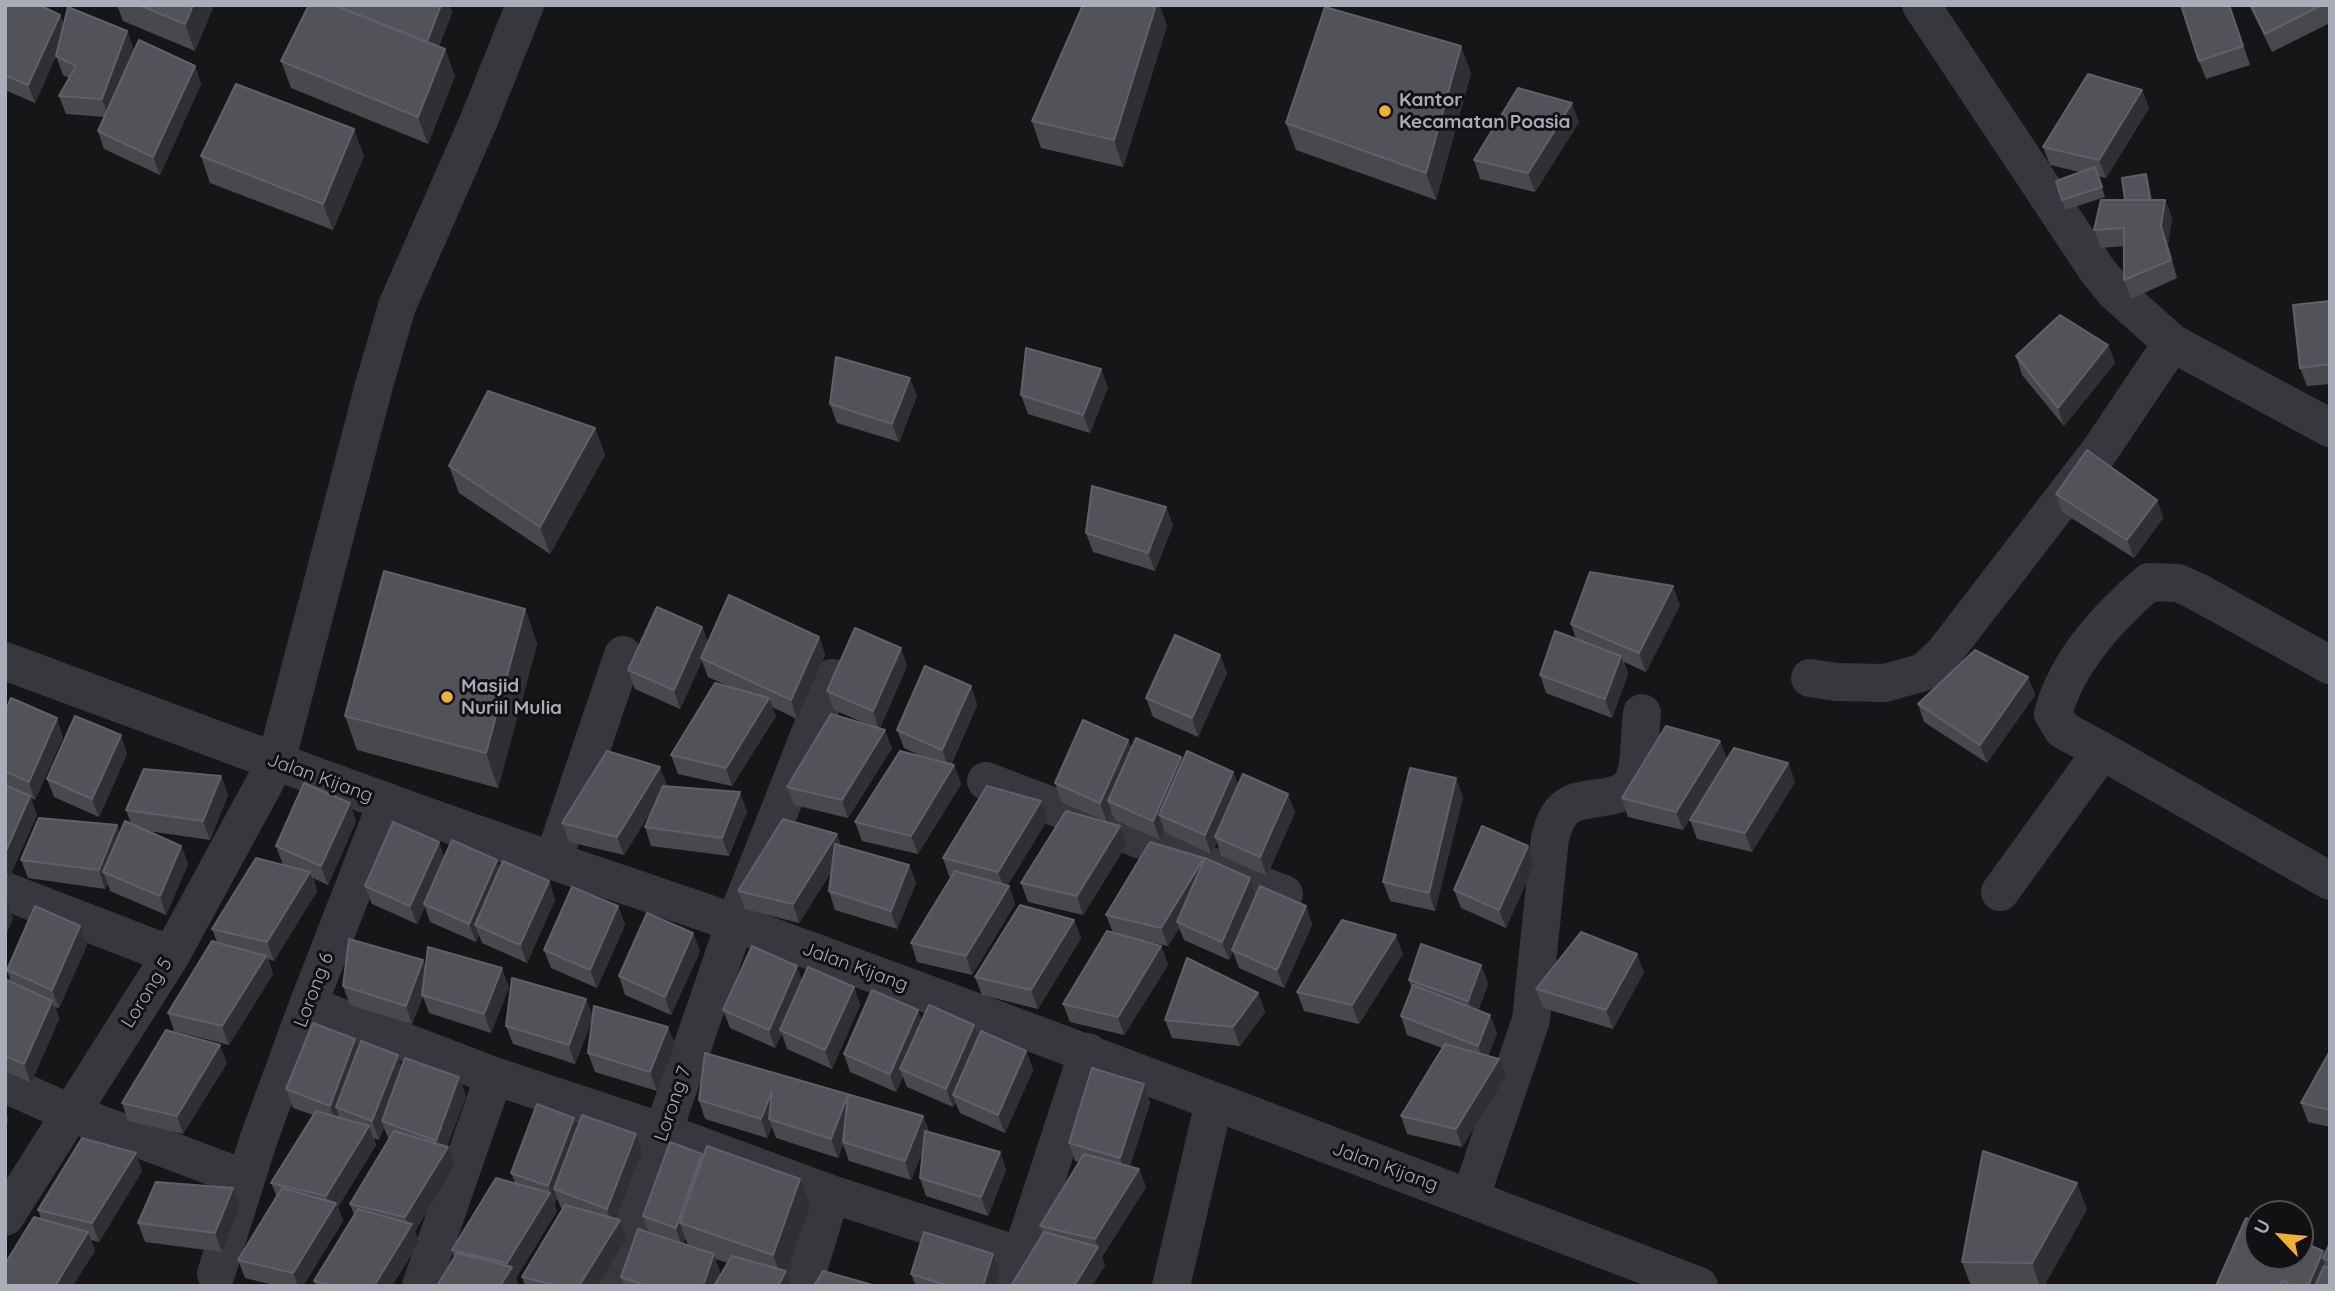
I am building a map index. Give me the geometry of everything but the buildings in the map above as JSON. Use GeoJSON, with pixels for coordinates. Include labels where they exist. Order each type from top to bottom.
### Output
{"type":"FeatureCollection","features":[{"type":"Feature","properties":{"kind":"street","name":"Lorong 5"},"geometry":{"type":"LineString","coordinates":[[5,1217],[171,955],[276,762],[397,306],[525,5]]}},
{"type":"Feature","properties":{"kind":"street"},"geometry":{"type":"LineString","coordinates":[[1921,5],[2097,270],[2114,291],[2172,343],[2330,428]]}},
{"type":"Feature","properties":{"kind":"street"},"geometry":{"type":"LineString","coordinates":[[1810,678],[1836,682],[1885,683],[1924,672],[1944,653],[2101,449],[2172,343]]}},
{"type":"Feature","properties":{"kind":"street"},"geometry":{"type":"LineString","coordinates":[[2330,665],[2196,591],[2178,583],[2149,582],[2116,611],[2083,653],[2058,694],[2053,714],[2063,730],[2330,881]]}},
{"type":"Feature","properties":{"kind":"street"},"geometry":{"type":"LineString","coordinates":[[553,861],[623,655]]}},
{"type":"Feature","properties":{"kind":"street","name":"Jalan Kijang"},"geometry":{"type":"LineString","coordinates":[[5,661],[553,861],[735,923],[917,975],[1088,1052],[1470,1199],[1644,1276],[1699,1286]]}},
{"type":"Feature","properties":{"kind":"street","name":"Lorong 7"},"geometry":{"type":"LineString","coordinates":[[615,1286],[663,1132],[735,923],[832,678]]}},
{"type":"Feature","properties":{"kind":"street"},"geometry":{"type":"LineString","coordinates":[[1470,1199],[1531,1020],[1549,838],[1556,819],[1567,807],[1585,800],[1617,795],[1629,787],[1635,777],[1642,713]]}},
{"type":"Feature","properties":{"kind":"street"},"geometry":{"type":"LineString","coordinates":[[2000,892],[2102,751]]}},
{"type":"Feature","properties":{"kind":"street"},"geometry":{"type":"LineString","coordinates":[[986,781],[1284,894]]}},
{"type":"Feature","properties":{"kind":"street","name":"Lorong 6"},"geometry":{"type":"LineString","coordinates":[[216,1273],[307,1005],[387,802]]}},
{"type":"Feature","properties":{"kind":"street"},"geometry":{"type":"LineString","coordinates":[[5,891],[171,955]]}},
{"type":"Feature","properties":{"kind":"street"},"geometry":{"type":"LineString","coordinates":[[307,1005],[494,1076],[663,1132],[831,1194],[1016,1271],[1088,1052]]}},
{"type":"Feature","properties":{"kind":"street"},"geometry":{"type":"LineString","coordinates":[[421,1286],[494,1076]]}},
{"type":"Feature","properties":{"kind":"street"},"geometry":{"type":"LineString","coordinates":[[5,1084],[70,1114],[246,1179]]}},
{"type":"Feature","properties":{"kind":"street"},"geometry":{"type":"LineString","coordinates":[[1171,1286],[1213,1102]]}},
{"type":"Feature","properties":{"kind":"street"},"geometry":{"type":"LineString","coordinates":[[803,1286],[831,1194]]}},
{"type":"Feature","properties":{"kind":"place","name":"Kantor Kecamatan Poasia"},"geometry":{"type":"Point","coordinates":[1385,111]}},
{"type":"Feature","properties":{"kind":"place","name":"Masjid Nuriil Mulia"},"geometry":{"type":"Point","coordinates":[447,697]}}]}
